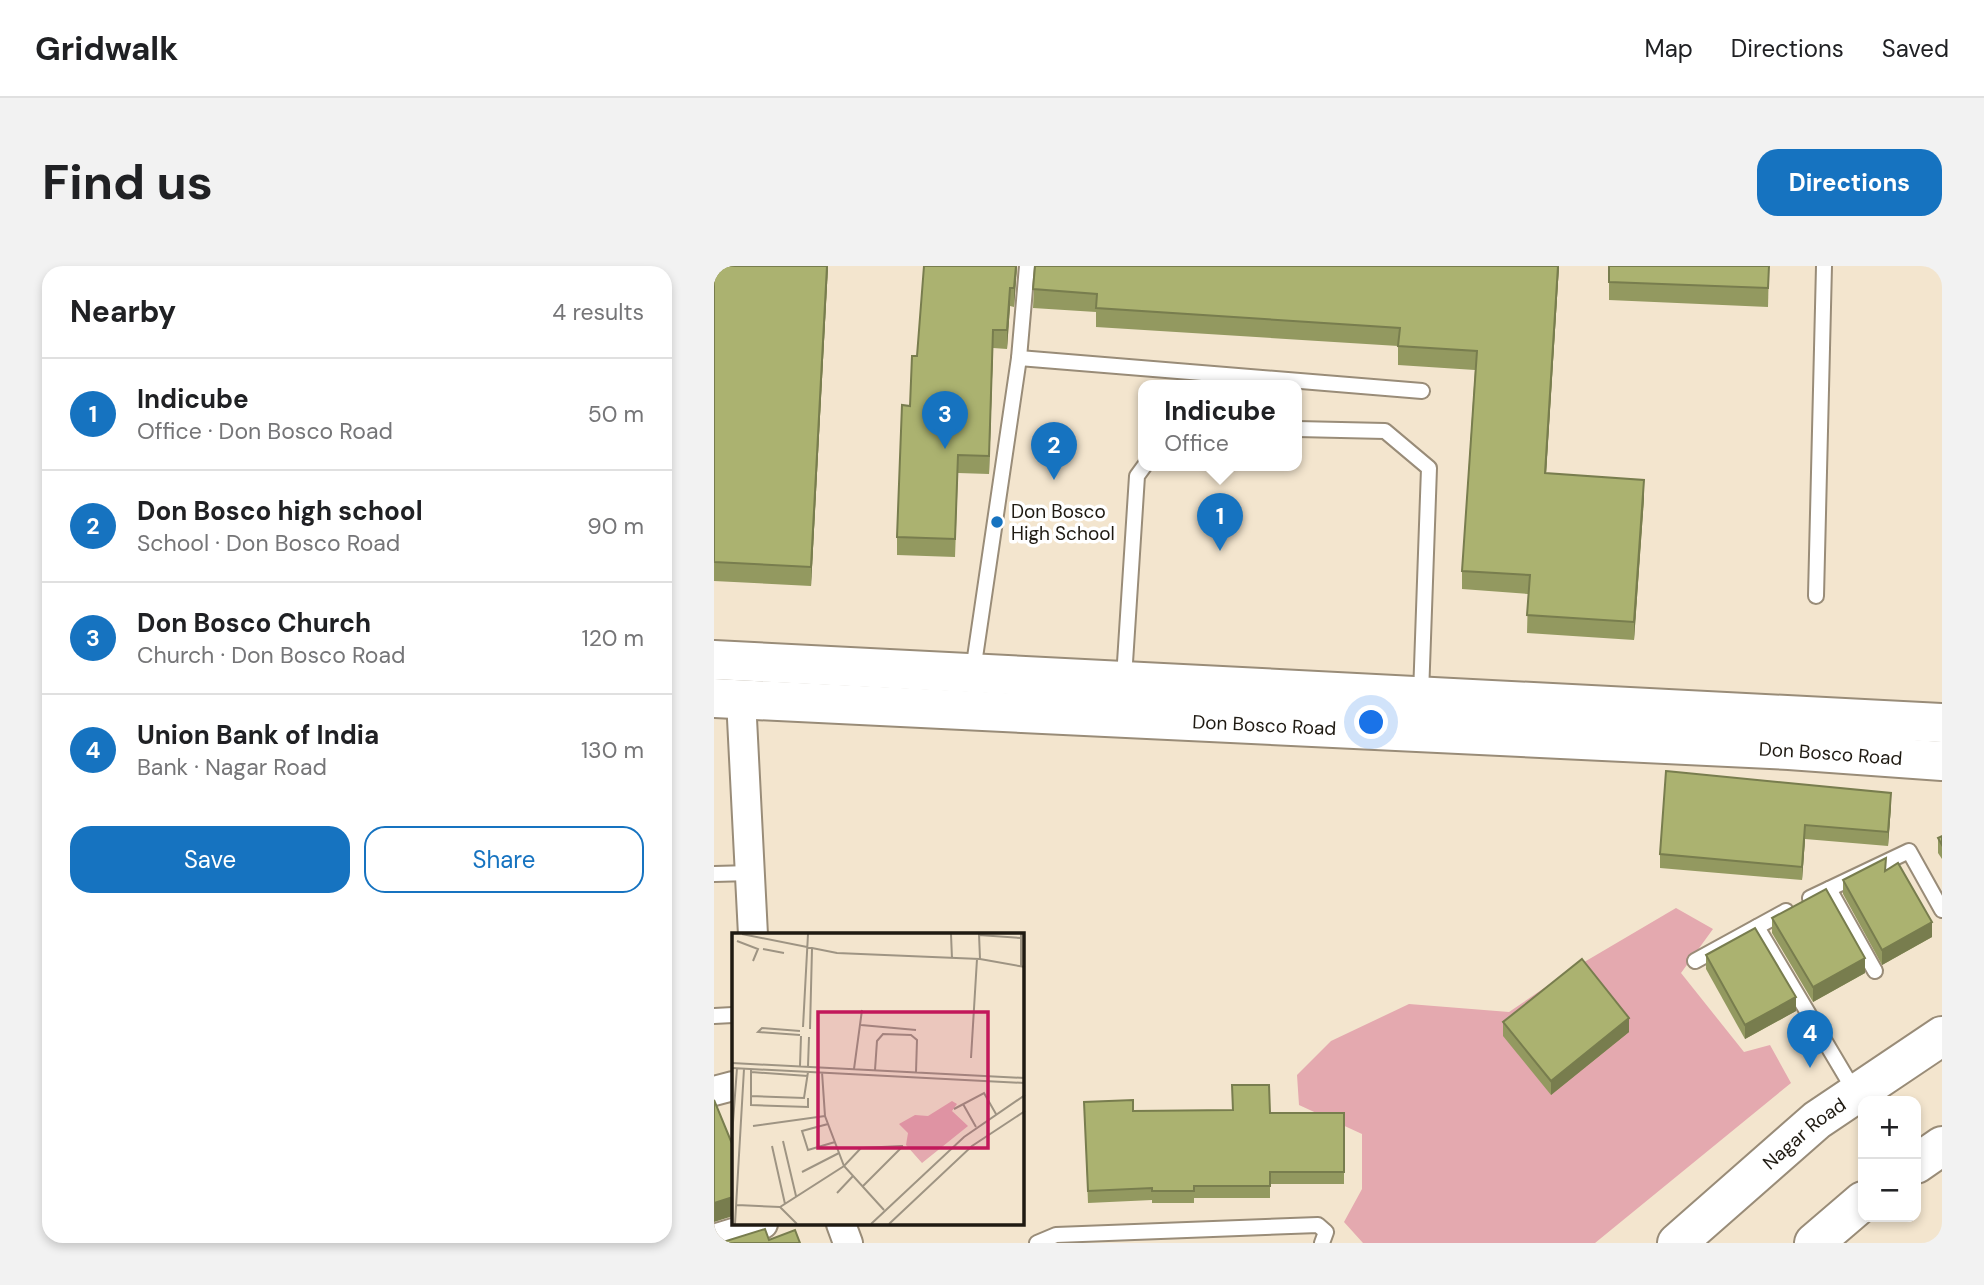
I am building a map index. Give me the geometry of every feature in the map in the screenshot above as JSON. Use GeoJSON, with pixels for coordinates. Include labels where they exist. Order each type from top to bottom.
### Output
{"type":"FeatureCollection","features":[{"type":"Feature","properties":{"kind":"main road","name":"Don Bosco Road"},"geometry":{"type":"LineString","coordinates":[[714,660],[1942,723]]}},
{"type":"Feature","properties":{"kind":"main road","name":"Don Bosco Road"},"geometry":{"type":"LineString","coordinates":[[727,699],[1789,750],[1942,761]]}},
{"type":"Feature","properties":{"kind":"main road","name":"Nagar Road"},"geometry":{"type":"LineString","coordinates":[[1676,1243],[1764,1163],[1856,1093],[1942,1035]]}},
{"type":"Feature","properties":{"kind":"main road"},"geometry":{"type":"LineString","coordinates":[[1921,1161],[1942,1146]]}},
{"type":"Feature","properties":{"kind":"main road"},"geometry":{"type":"LineString","coordinates":[[1814,1243],[1858,1205]]}},
{"type":"Feature","properties":{"kind":"street"},"geometry":{"type":"LineString","coordinates":[[727,699],[751,873],[753,933]]}},
{"type":"Feature","properties":{"kind":"street"},"geometry":{"type":"LineString","coordinates":[[714,1091],[732,1086]]}},
{"type":"Feature","properties":{"kind":"street"},"geometry":{"type":"LineString","coordinates":[[714,1239],[756,1226]]}},
{"type":"Feature","properties":{"kind":"street"},"geometry":{"type":"LineString","coordinates":[[842,1226],[848,1243]]}},
{"type":"Feature","properties":{"kind":"lane"},"geometry":{"type":"LineString","coordinates":[[973,672],[1019,358],[1027,266]]}},
{"type":"Feature","properties":{"kind":"lane"},"geometry":{"type":"LineString","coordinates":[[1816,596],[1824,266]]}},
{"type":"Feature","properties":{"kind":"lane"},"geometry":{"type":"LineString","coordinates":[[1019,358],[1288,380]]}},
{"type":"Feature","properties":{"kind":"lane"},"geometry":{"type":"LineString","coordinates":[[1302,381],[1422,391]]}},
{"type":"Feature","properties":{"kind":"lane"},"geometry":{"type":"LineString","coordinates":[[1302,429],[1385,431],[1429,468],[1420,695]]}},
{"type":"Feature","properties":{"kind":"lane"},"geometry":{"type":"LineString","coordinates":[[1124,680],[1137,476],[1141,471]]}},
{"type":"Feature","properties":{"kind":"lane"},"geometry":{"type":"LineString","coordinates":[[1695,961],[1829,889],[1909,851],[1942,909]]}},
{"type":"Feature","properties":{"kind":"lane"},"geometry":{"type":"LineString","coordinates":[[714,874],[751,873]]}},
{"type":"Feature","properties":{"kind":"lane"},"geometry":{"type":"LineString","coordinates":[[1829,889],[1875,971]]}},
{"type":"Feature","properties":{"kind":"lane"},"geometry":{"type":"LineString","coordinates":[[1757,927],[1856,1093]]}},
{"type":"Feature","properties":{"kind":"lane"},"geometry":{"type":"LineString","coordinates":[[714,1016],[732,1015]]}},
{"type":"Feature","properties":{"kind":"lane"},"geometry":{"type":"LineString","coordinates":[[1037,1243],[1056,1235],[1318,1225],[1326,1232],[1322,1243]]}},
{"type":"Feature","properties":{"kind":"shaded area"},"geometry":{"type":"Polygon","coordinates":[[[1676,908],[1713,929],[1681,973],[1744,1052],[1770,1045],[1791,1083],[1595,1243],[1363,1243],[1344,1222],[1362,1189],[1362,1134],[1299,1105],[1297,1075],[1331,1041],[1409,1004],[1509,1012],[1569,971],[1676,908]]]}},
{"type":"Feature","properties":{"kind":"building"},"geometry":{"type":"Polygon","coordinates":[[[714,266],[827,266],[811,567],[714,562],[714,266]]]}},
{"type":"Feature","properties":{"kind":"building"},"geometry":{"type":"Polygon","coordinates":[[[924,266],[1016,266],[1014,288],[1010,288],[1007,330],[993,330],[989,456],[958,455],[955,539],[897,537],[902,405],[910,406],[912,356],[917,356],[924,266]]]}},
{"type":"Feature","properties":{"kind":"building"},"geometry":{"type":"Polygon","coordinates":[[[1035,266],[1558,266],[1545,473],[1644,480],[1634,622],[1527,615],[1530,575],[1462,571],[1477,351],[1398,346],[1400,328],[1096,308],[1097,294],[1033,289],[1035,266]]]}},
{"type":"Feature","properties":{"kind":"building"},"geometry":{"type":"Polygon","coordinates":[[[1609,266],[1769,266],[1768,288],[1609,282],[1609,266]]]}},
{"type":"Feature","properties":{"kind":"building"},"geometry":{"type":"Polygon","coordinates":[[[1666,771],[1891,793],[1888,832],[1805,825],[1802,867],[1660,854],[1666,771]]]}},
{"type":"Feature","properties":{"kind":"building"},"geometry":{"type":"Polygon","coordinates":[[[1886,858],[1885,871],[1898,863],[1932,922],[1882,950],[1843,880],[1886,858]]]}},
{"type":"Feature","properties":{"kind":"building"},"geometry":{"type":"Polygon","coordinates":[[[1826,889],[1865,958],[1813,987],[1772,918],[1826,889]]]}},
{"type":"Feature","properties":{"kind":"building"},"geometry":{"type":"Polygon","coordinates":[[[1755,928],[1796,997],[1745,1025],[1706,955],[1755,928]]]}},
{"type":"Feature","properties":{"kind":"building"},"geometry":{"type":"Polygon","coordinates":[[[1582,959],[1629,1018],[1551,1081],[1503,1022],[1582,959]]]}},
{"type":"Feature","properties":{"kind":"building"},"geometry":{"type":"Polygon","coordinates":[[[1232,1085],[1269,1085],[1270,1113],[1344,1113],[1344,1172],[1270,1172],[1270,1186],[1194,1186],[1194,1191],[1152,1191],[1152,1188],[1088,1191],[1084,1102],[1133,1100],[1133,1111],[1233,1110],[1232,1085]]]}},
{"type":"Feature","properties":{"kind":"building"},"geometry":{"type":"Polygon","coordinates":[[[714,1100],[732,1144],[732,1197],[714,1203],[714,1100]]]}},
{"type":"Feature","properties":{"kind":"building"},"geometry":{"type":"Polygon","coordinates":[[[765,1229],[769,1240],[795,1230],[800,1243],[723,1243],[723,1242],[765,1229]]]}},
{"type":"Feature","properties":{"kind":"place","name":"Don Bosco Church"},"geometry":{"type":"Point","coordinates":[945,449]}},
{"type":"Feature","properties":{"kind":"place","name":"Don Bosco high school"},"geometry":{"type":"Point","coordinates":[1054,480]}},
{"type":"Feature","properties":{"kind":"place","name":"Don Bosco High School"},"geometry":{"type":"Point","coordinates":[997,522]}},
{"type":"Feature","properties":{"kind":"place","name":"Indicube"},"geometry":{"type":"Point","coordinates":[1220,551]}},
{"type":"Feature","properties":{"kind":"place","name":"Union Bank of India"},"geometry":{"type":"Point","coordinates":[1810,1068]}}]}
